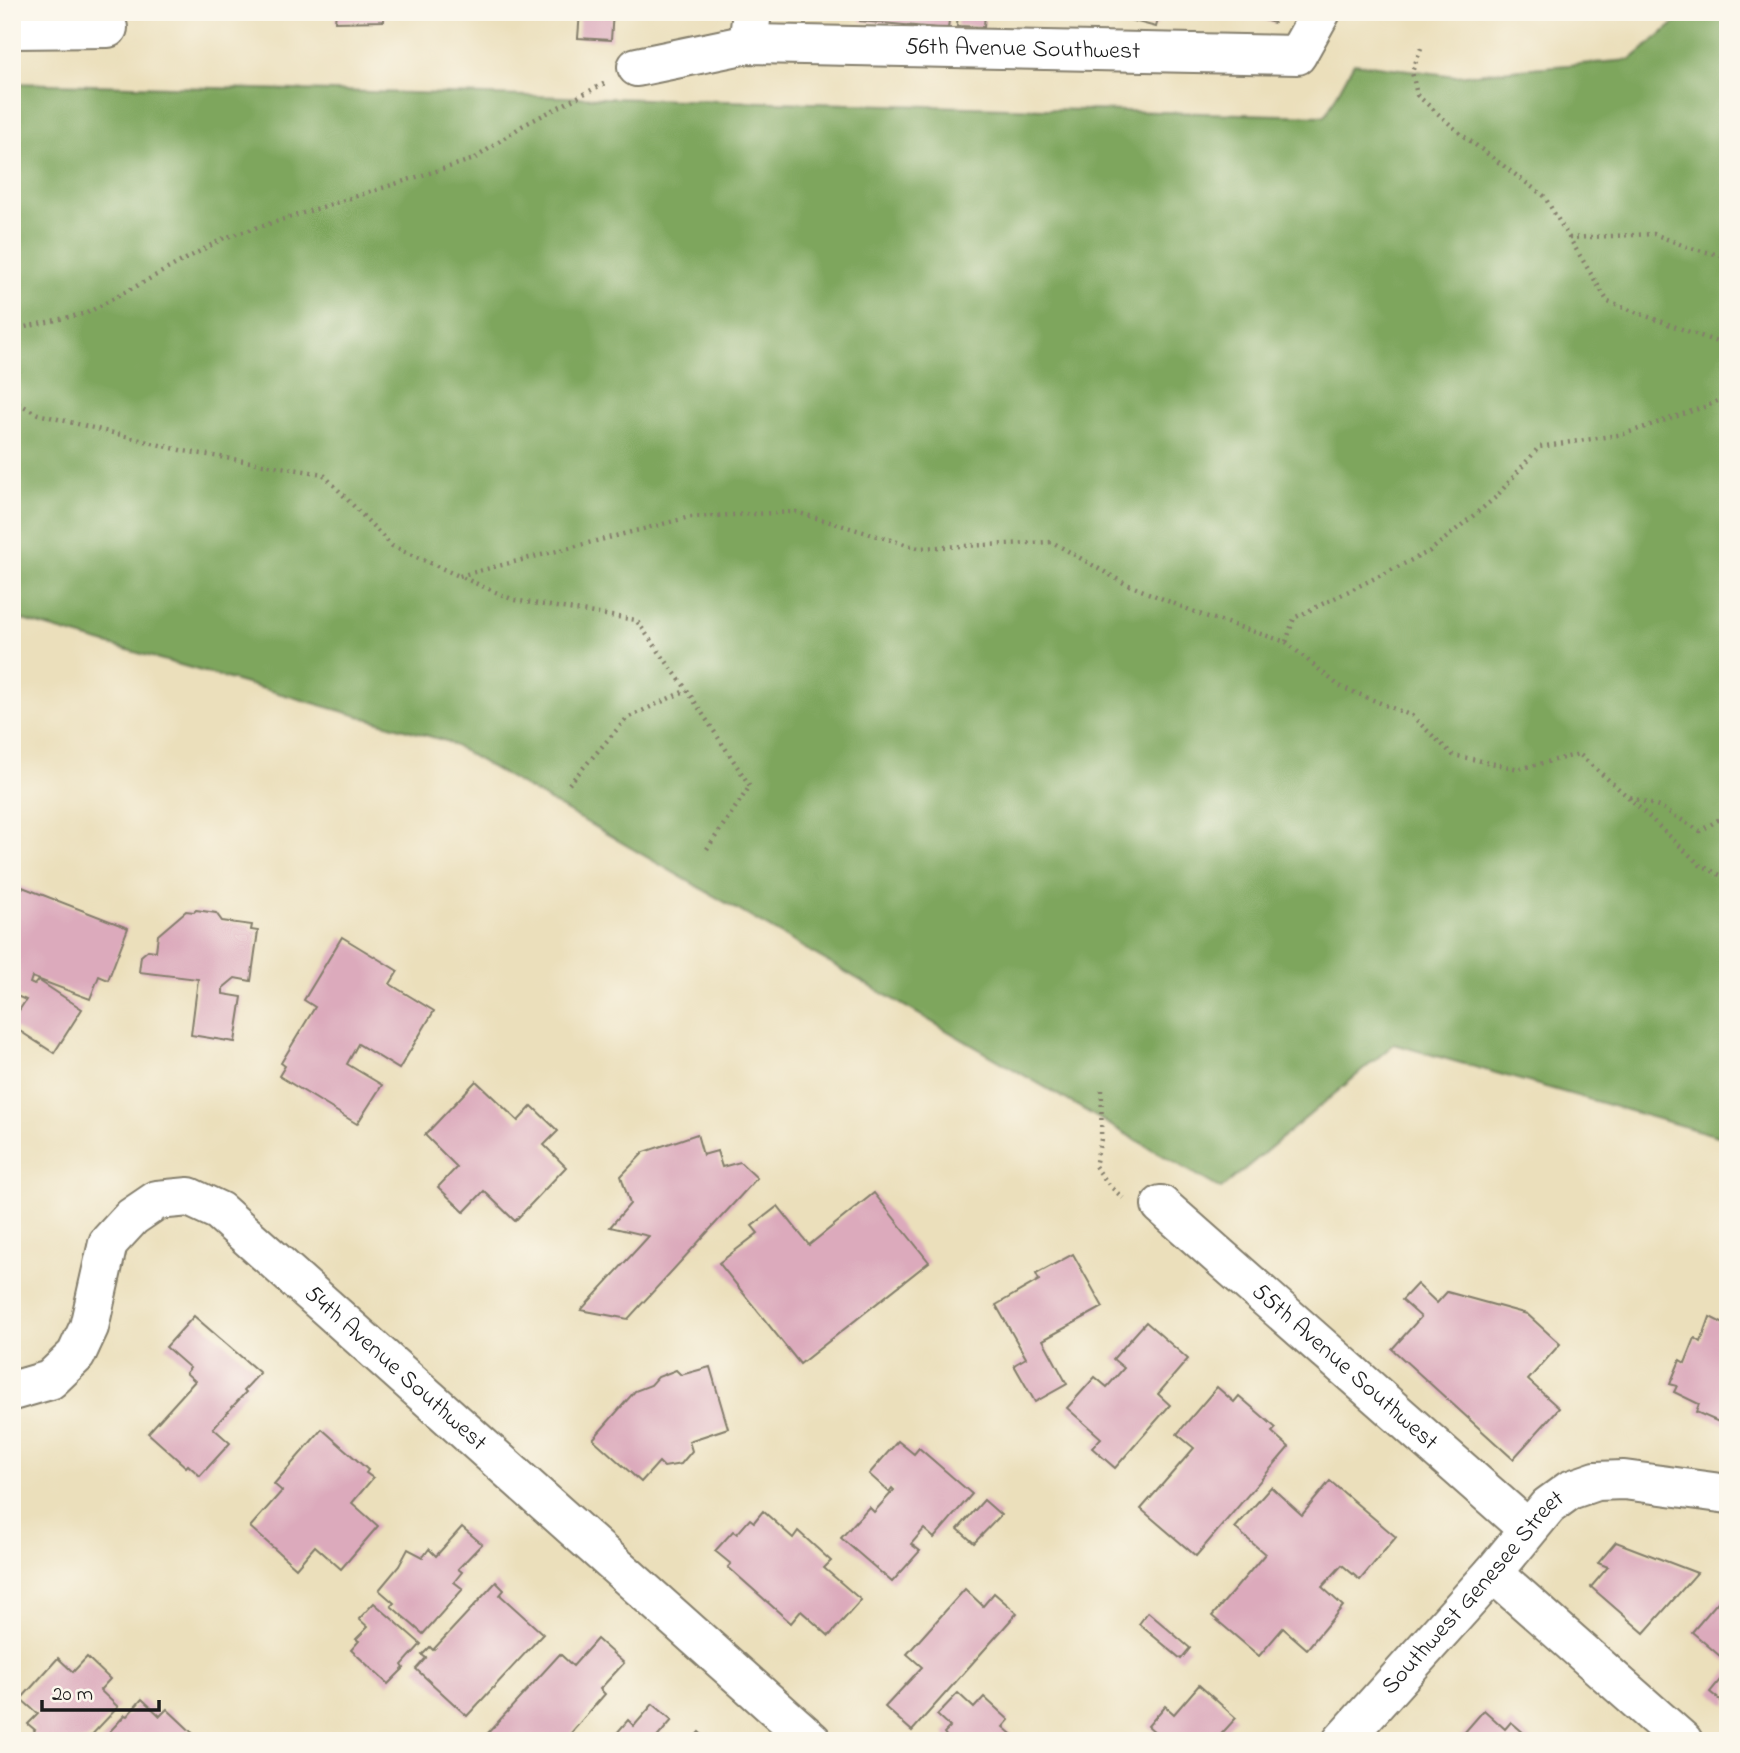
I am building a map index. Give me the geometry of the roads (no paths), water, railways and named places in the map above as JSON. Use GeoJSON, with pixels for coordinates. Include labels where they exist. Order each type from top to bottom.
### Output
{"type":"FeatureCollection","features":[{"type":"Feature","properties":{"kind":"street","name":"56th Avenue Southwest"},"geometry":{"type":"LineString","coordinates":[[637,67],[750,28],[1297,55],[1321,12]]}},
{"type":"Feature","properties":{"kind":"street"},"geometry":{"type":"LineString","coordinates":[[12,29],[108,28]]}},
{"type":"Feature","properties":{"kind":"street","name":"54th Avenue Southwest"},"geometry":{"type":"LineString","coordinates":[[12,1391],[50,1380],[76,1355],[89,1328],[108,1243],[132,1217],[156,1200],[189,1197],[219,1211],[812,1741]]}},
{"type":"Feature","properties":{"kind":"street","name":"55th Avenue Southwest"},"geometry":{"type":"LineString","coordinates":[[1161,1205],[1528,1529]]}},
{"type":"Feature","properties":{"kind":"street","name":"Southwest Genesee Street"},"geometry":{"type":"LineString","coordinates":[[1342,1741],[1493,1573],[1548,1506],[1570,1490],[1596,1482],[1624,1480],[1728,1494]]}},
{"type":"Feature","properties":{"kind":"street"},"geometry":{"type":"LineString","coordinates":[[1493,1573],[1683,1741]]}}]}
